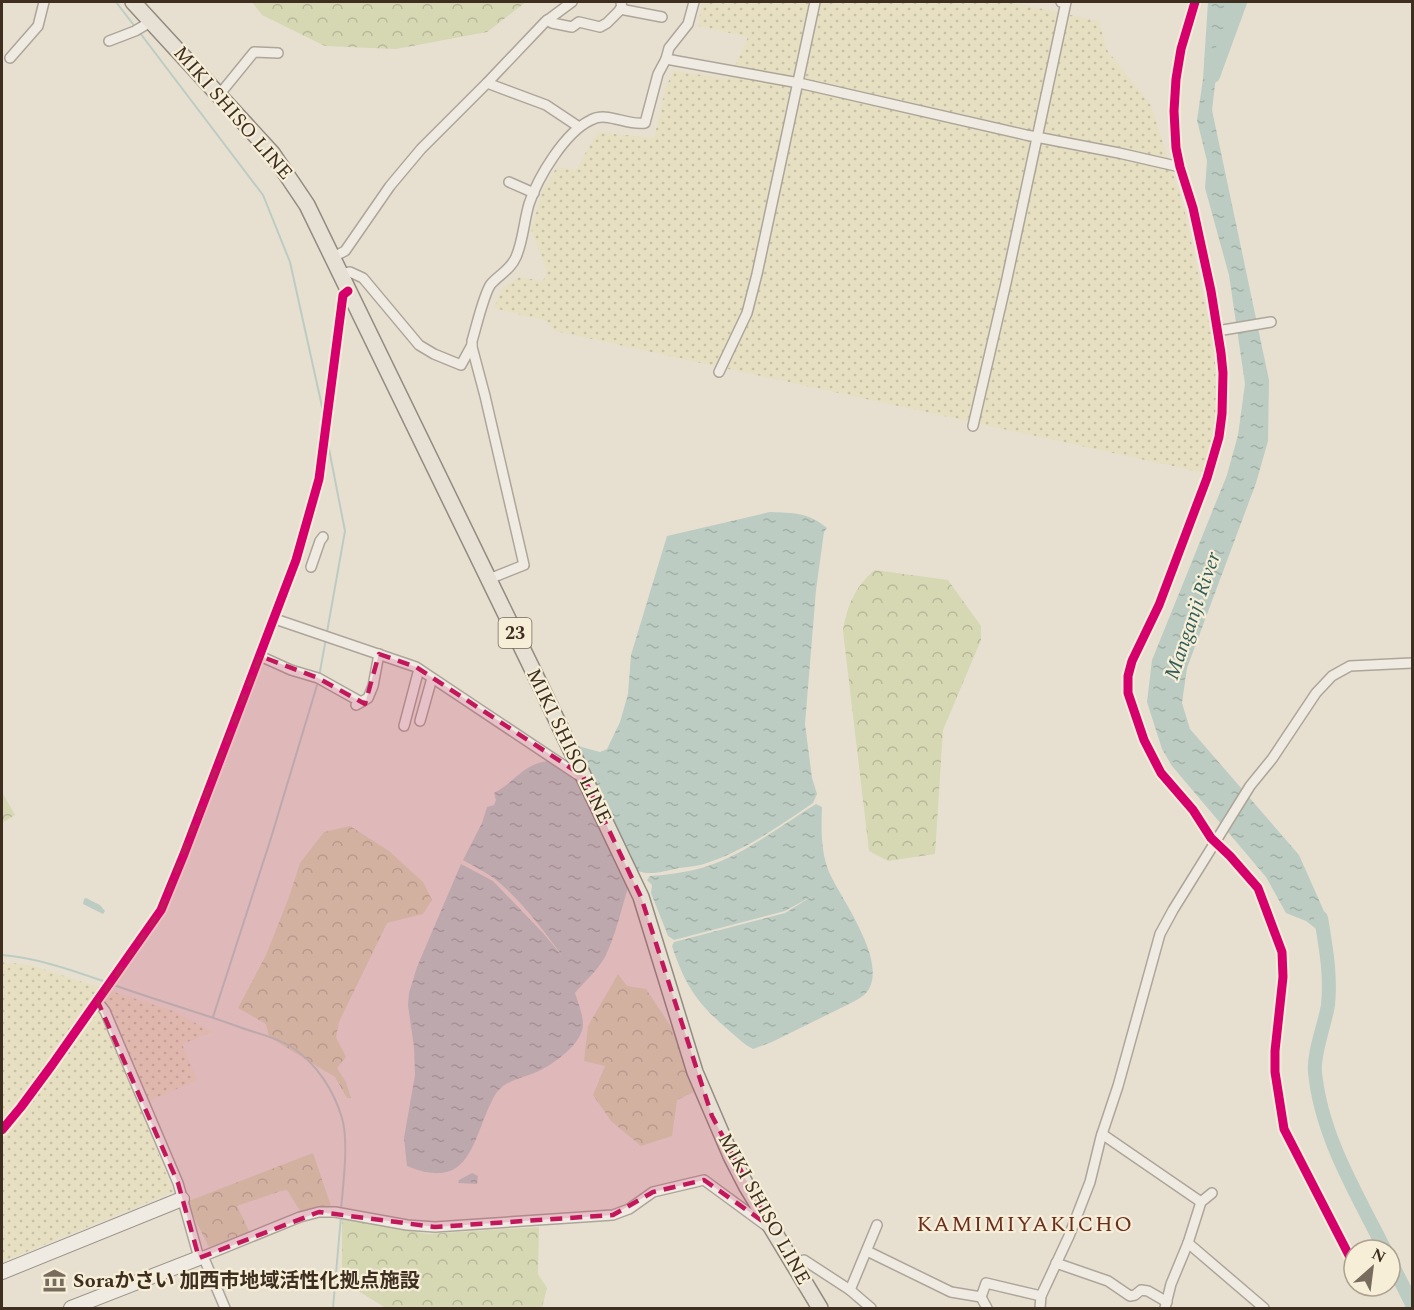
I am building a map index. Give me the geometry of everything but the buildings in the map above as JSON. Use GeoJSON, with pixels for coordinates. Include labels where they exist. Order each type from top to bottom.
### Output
{"type":"FeatureCollection","features":[{"type":"Feature","properties":{"kind":"main road","name":"MIKI SHISO LINE"},"geometry":{"type":"LineString","coordinates":[[133,2],[272,153],[307,206],[584,776],[640,897],[695,1072],[712,1116],[747,1187],[820,1308]]}},
{"type":"Feature","properties":{"kind":"street"},"geometry":{"type":"LineString","coordinates":[[10,58],[38,26],[44,2]]}},
{"type":"Feature","properties":{"kind":"street"},"geometry":{"type":"LineString","coordinates":[[333,257],[345,251],[390,186],[421,149],[488,83],[547,20],[572,2]]}},
{"type":"Feature","properties":{"kind":"street"},"geometry":{"type":"LineString","coordinates":[[340,274],[350,272],[363,278],[419,345],[461,365],[472,345],[490,285],[515,260],[534,193],[555,155],[579,127],[592,119],[601,117],[637,124],[645,123],[658,74],[669,48],[688,24],[694,2]]}},
{"type":"Feature","properties":{"kind":"street"},"geometry":{"type":"LineString","coordinates":[[719,372],[749,303],[815,2]]}},
{"type":"Feature","properties":{"kind":"street"},"geometry":{"type":"LineString","coordinates":[[974,426],[1066,2],[1061,2]]}},
{"type":"Feature","properties":{"kind":"street"},"geometry":{"type":"LineString","coordinates":[[547,20],[572,27],[579,22],[600,27],[607,23],[621,5],[662,17]]}},
{"type":"Feature","properties":{"kind":"street"},"geometry":{"type":"LineString","coordinates":[[109,41],[135,31],[152,21]]}},
{"type":"Feature","properties":{"kind":"street"},"geometry":{"type":"LineString","coordinates":[[219,95],[254,52],[278,53]]}},
{"type":"Feature","properties":{"kind":"street"},"geometry":{"type":"LineString","coordinates":[[666,59],[798,83],[1180,167]]}},
{"type":"Feature","properties":{"kind":"street"},"geometry":{"type":"LineString","coordinates":[[488,83],[546,105],[579,127]]}},
{"type":"Feature","properties":{"kind":"street"},"geometry":{"type":"LineString","coordinates":[[509,182],[534,193]]}},
{"type":"Feature","properties":{"kind":"street"},"geometry":{"type":"LineString","coordinates":[[2,1130],[98,1002],[161,910],[213,782],[296,560],[319,479],[344,295],[348,291]]}},
{"type":"Feature","properties":{"kind":"street"},"geometry":{"type":"LineString","coordinates":[[1220,331],[1270,322]]}},
{"type":"Feature","properties":{"kind":"street"},"geometry":{"type":"LineString","coordinates":[[472,345],[524,565],[489,579]]}},
{"type":"Feature","properties":{"kind":"street"},"geometry":{"type":"LineString","coordinates":[[296,560],[314,569],[321,539],[303,535]]}},
{"type":"Feature","properties":{"kind":"street"},"geometry":{"type":"LineString","coordinates":[[275,618],[419,669],[578,775],[584,776]]}},
{"type":"Feature","properties":{"kind":"street"},"geometry":{"type":"LineString","coordinates":[[260,656],[291,670],[318,678],[358,703],[368,698],[373,687],[379,654]]}},
{"type":"Feature","properties":{"kind":"street"},"geometry":{"type":"LineString","coordinates":[[1040,1308],[1041,1296],[1090,1182],[1160,934],[1173,910],[1247,793],[1316,693],[1332,676],[1350,666],[1413,663]]}},
{"type":"Feature","properties":{"kind":"street"},"geometry":{"type":"LineString","coordinates":[[404,726],[419,669]]}},
{"type":"Feature","properties":{"kind":"street"},"geometry":{"type":"LineString","coordinates":[[420,721],[432,678]]}},
{"type":"Feature","properties":{"kind":"street"},"geometry":{"type":"LineString","coordinates":[[98,1002],[105,1011],[178,1183],[201,1257],[225,1308]]}},
{"type":"Feature","properties":{"kind":"street"},"geometry":{"type":"LineString","coordinates":[[1102,1134],[1201,1202]]}},
{"type":"Feature","properties":{"kind":"street"},"geometry":{"type":"LineString","coordinates":[[71,1308],[300,1217],[319,1212],[341,1213],[407,1225],[435,1227],[613,1215],[629,1209],[654,1192],[704,1180],[766,1226],[771,1227]]}},
{"type":"Feature","properties":{"kind":"street"},"geometry":{"type":"LineString","coordinates":[[1056,1263],[1108,1281],[1130,1296],[1142,1290],[1148,1291],[1166,1305],[1171,1284],[1188,1243],[1201,1202],[1212,1193]]}},
{"type":"Feature","properties":{"kind":"street"},"geometry":{"type":"LineString","coordinates":[[2,1272],[183,1199]]}},
{"type":"Feature","properties":{"kind":"street"},"geometry":{"type":"LineString","coordinates":[[850,1290],[877,1225]]}},
{"type":"Feature","properties":{"kind":"street"},"geometry":{"type":"LineString","coordinates":[[1188,1243],[1264,1308]]}},
{"type":"Feature","properties":{"kind":"street"},"geometry":{"type":"LineString","coordinates":[[867,1251],[951,1292],[981,1298],[987,1308]]}},
{"type":"Feature","properties":{"kind":"street"},"geometry":{"type":"LineString","coordinates":[[794,1264],[804,1260],[850,1290],[872,1308]]}},
{"type":"Feature","properties":{"kind":"street"},"geometry":{"type":"LineString","coordinates":[[981,1298],[986,1283],[1041,1296]]}},
{"type":"Feature","properties":{"kind":"highlighted area"},"geometry":{"type":"Polygon","coordinates":[[[379,654],[416,667],[583,776],[641,897],[712,1116],[771,1227],[704,1180],[653,1192],[613,1215],[435,1227],[319,1212],[199,1258],[178,1183],[98,1002],[161,910],[260,656],[318,678],[365,704],[379,654]]]}},
{"type":"Feature","properties":{"kind":"shaded area"},"geometry":{"type":"Polygon","coordinates":[[[702,2],[1010,2],[1099,21],[1107,50],[1151,105],[1184,208],[1215,351],[1216,424],[1204,473],[555,331],[546,321],[494,308],[502,289],[519,277],[543,281],[547,272],[531,229],[543,189],[557,167],[576,170],[597,132],[654,138],[666,86],[674,71],[729,79],[748,37],[698,26],[702,2]]]}},
{"type":"Feature","properties":{"kind":"shaded area"},"geometry":{"type":"Polygon","coordinates":[[[2,962],[30,965],[173,1011],[212,1032],[182,1044],[197,1080],[140,1105],[173,1192],[2,1262],[2,962]]]}},
{"type":"Feature","properties":{"kind":"green space"},"geometry":{"type":"Polygon","coordinates":[[[252,2],[526,2],[487,32],[396,49],[325,46],[262,15],[252,2]]]}},
{"type":"Feature","properties":{"kind":"green space"},"geometry":{"type":"Polygon","coordinates":[[[875,570],[948,580],[981,626],[981,640],[943,730],[935,854],[888,861],[869,851],[843,631],[853,597],[862,583],[875,570]]]}},
{"type":"Feature","properties":{"kind":"green space"},"geometry":{"type":"Polygon","coordinates":[[[2,792],[15,815],[2,823],[2,792]]]}},
{"type":"Feature","properties":{"kind":"green space"},"geometry":{"type":"Polygon","coordinates":[[[350,826],[389,851],[423,882],[432,900],[423,914],[387,923],[339,1022],[336,1037],[346,1057],[337,1068],[346,1082],[351,1098],[347,1098],[335,1077],[269,1037],[266,1024],[238,1008],[266,955],[300,863],[324,832],[350,826]]]}},
{"type":"Feature","properties":{"kind":"green space"},"geometry":{"type":"Polygon","coordinates":[[[618,974],[627,986],[646,989],[672,1028],[680,1045],[694,1092],[677,1100],[672,1136],[641,1146],[611,1121],[593,1095],[605,1066],[584,1061],[588,1026],[618,974]]]}},
{"type":"Feature","properties":{"kind":"green space"},"geometry":{"type":"Polygon","coordinates":[[[313,1153],[332,1209],[302,1214],[287,1190],[281,1191],[237,1206],[250,1233],[209,1247],[186,1202],[313,1153]]]}},
{"type":"Feature","properties":{"kind":"green space"},"geometry":{"type":"Polygon","coordinates":[[[342,1219],[428,1234],[539,1227],[538,1274],[547,1288],[542,1308],[386,1308],[358,1291],[342,1277],[342,1219]]]}},
{"type":"Feature","properties":{"kind":"water"},"geometry":{"type":"Polygon","coordinates":[[[1208,2],[1247,2],[1219,51],[1212,110],[1269,380],[1268,441],[1256,483],[1187,668],[1182,703],[1190,729],[1299,855],[1327,918],[1330,933],[1324,935],[1306,921],[1286,913],[1266,877],[1172,766],[1162,749],[1147,702],[1152,660],[1227,475],[1238,435],[1245,384],[1229,275],[1205,188],[1207,161],[1197,120],[1203,79],[1208,2]]]}},
{"type":"Feature","properties":{"kind":"water"},"geometry":{"type":"Polygon","coordinates":[[[770,512],[807,516],[827,528],[824,532],[816,590],[805,724],[812,778],[817,794],[813,803],[788,820],[762,837],[721,858],[700,865],[659,872],[638,871],[578,746],[600,752],[607,749],[620,722],[628,694],[631,655],[667,536],[770,512]]]}},
{"type":"Feature","properties":{"kind":"water"},"geometry":{"type":"Polygon","coordinates":[[[548,761],[576,779],[629,885],[605,957],[575,993],[582,1017],[582,1031],[574,1045],[554,1062],[500,1088],[491,1103],[476,1140],[462,1163],[453,1170],[441,1173],[426,1172],[407,1166],[404,1138],[415,1075],[408,1005],[409,993],[417,967],[461,864],[493,881],[563,957],[514,896],[491,876],[463,860],[482,823],[487,807],[494,805],[496,800],[494,793],[525,770],[548,761]]]}},
{"type":"Feature","properties":{"kind":"water"},"geometry":{"type":"Polygon","coordinates":[[[816,804],[822,807],[822,840],[826,865],[867,945],[872,961],[873,976],[869,989],[858,999],[772,1042],[753,1049],[700,1002],[685,979],[672,946],[674,942],[785,913],[814,895],[785,911],[674,940],[668,936],[651,893],[652,885],[647,880],[650,876],[705,867],[735,855],[816,804]]]}},
{"type":"Feature","properties":{"kind":"water"},"geometry":{"type":"Polygon","coordinates":[[[86,898],[100,905],[105,911],[103,914],[83,904],[86,898]]]}},
{"type":"Feature","properties":{"kind":"water"},"geometry":{"type":"Polygon","coordinates":[[[472,1173],[478,1176],[477,1184],[458,1183],[459,1180],[472,1173]]]}},
{"type":"Feature","properties":{"kind":"waterway"},"geometry":{"type":"LineString","coordinates":[[116,2],[136,28]]}},
{"type":"Feature","properties":{"kind":"waterway","name":"Manganji River"},"geometry":{"type":"LineString","coordinates":[[1213,76],[1240,2]]}},
{"type":"Feature","properties":{"kind":"waterway"},"geometry":{"type":"LineString","coordinates":[[140,33],[263,195],[290,262],[323,411]]}},
{"type":"Feature","properties":{"kind":"waterway"},"geometry":{"type":"LineString","coordinates":[[327,632],[345,531],[328,444]]}},
{"type":"Feature","properties":{"kind":"waterway"},"geometry":{"type":"LineString","coordinates":[[319,677],[326,638]]}},
{"type":"Feature","properties":{"kind":"waterway"},"geometry":{"type":"LineString","coordinates":[[213,1017],[271,838],[318,682]]}},
{"type":"Feature","properties":{"kind":"waterway","name":"Manganji River"},"geometry":{"type":"LineString","coordinates":[[1321,918],[1329,994],[1315,1065],[1319,1096],[1332,1142],[1379,1238]]}},
{"type":"Feature","properties":{"kind":"waterway"},"geometry":{"type":"LineString","coordinates":[[2,955],[41,962],[106,982]]}},
{"type":"Feature","properties":{"kind":"waterway"},"geometry":{"type":"LineString","coordinates":[[111,984],[275,1039],[302,1054],[324,1079],[342,1118],[345,1151],[341,1210]]}},
{"type":"Feature","properties":{"kind":"waterway"},"geometry":{"type":"LineString","coordinates":[[333,1308],[341,1216]]}},
{"type":"Feature","properties":{"kind":"waterway","name":"Manganji River"},"geometry":{"type":"LineString","coordinates":[[1402,1284],[1412,1304]]}},
{"type":"Feature","properties":{"kind":"cycle path"},"geometry":{"type":"LineString","coordinates":[[1195,2],[1181,49],[1176,79],[1174,111],[1176,148],[1193,208],[1211,291],[1223,373],[1222,414],[1219,437],[1207,478],[1159,605],[1132,661],[1128,676],[1128,693],[1144,740],[1161,773],[1193,810],[1211,838],[1258,888],[1282,952],[1283,977],[1275,1072],[1284,1129],[1342,1242]]}},
{"type":"Feature","properties":{"kind":"cycle path"},"geometry":{"type":"LineString","coordinates":[[2,1130],[52,1065],[161,910],[296,560],[319,479],[343,295],[348,291]]}},
{"type":"Feature","properties":{"kind":"place","name":"Soraかさい 加西市地域活性化拠点施設"},"geometry":{"type":"Point","coordinates":[55,1281]}},
{"type":"Feature","properties":{"kind":"district","name":"KAMIMIYAKICHO"},"geometry":{"type":"Point","coordinates":[1025,1224]}}]}
